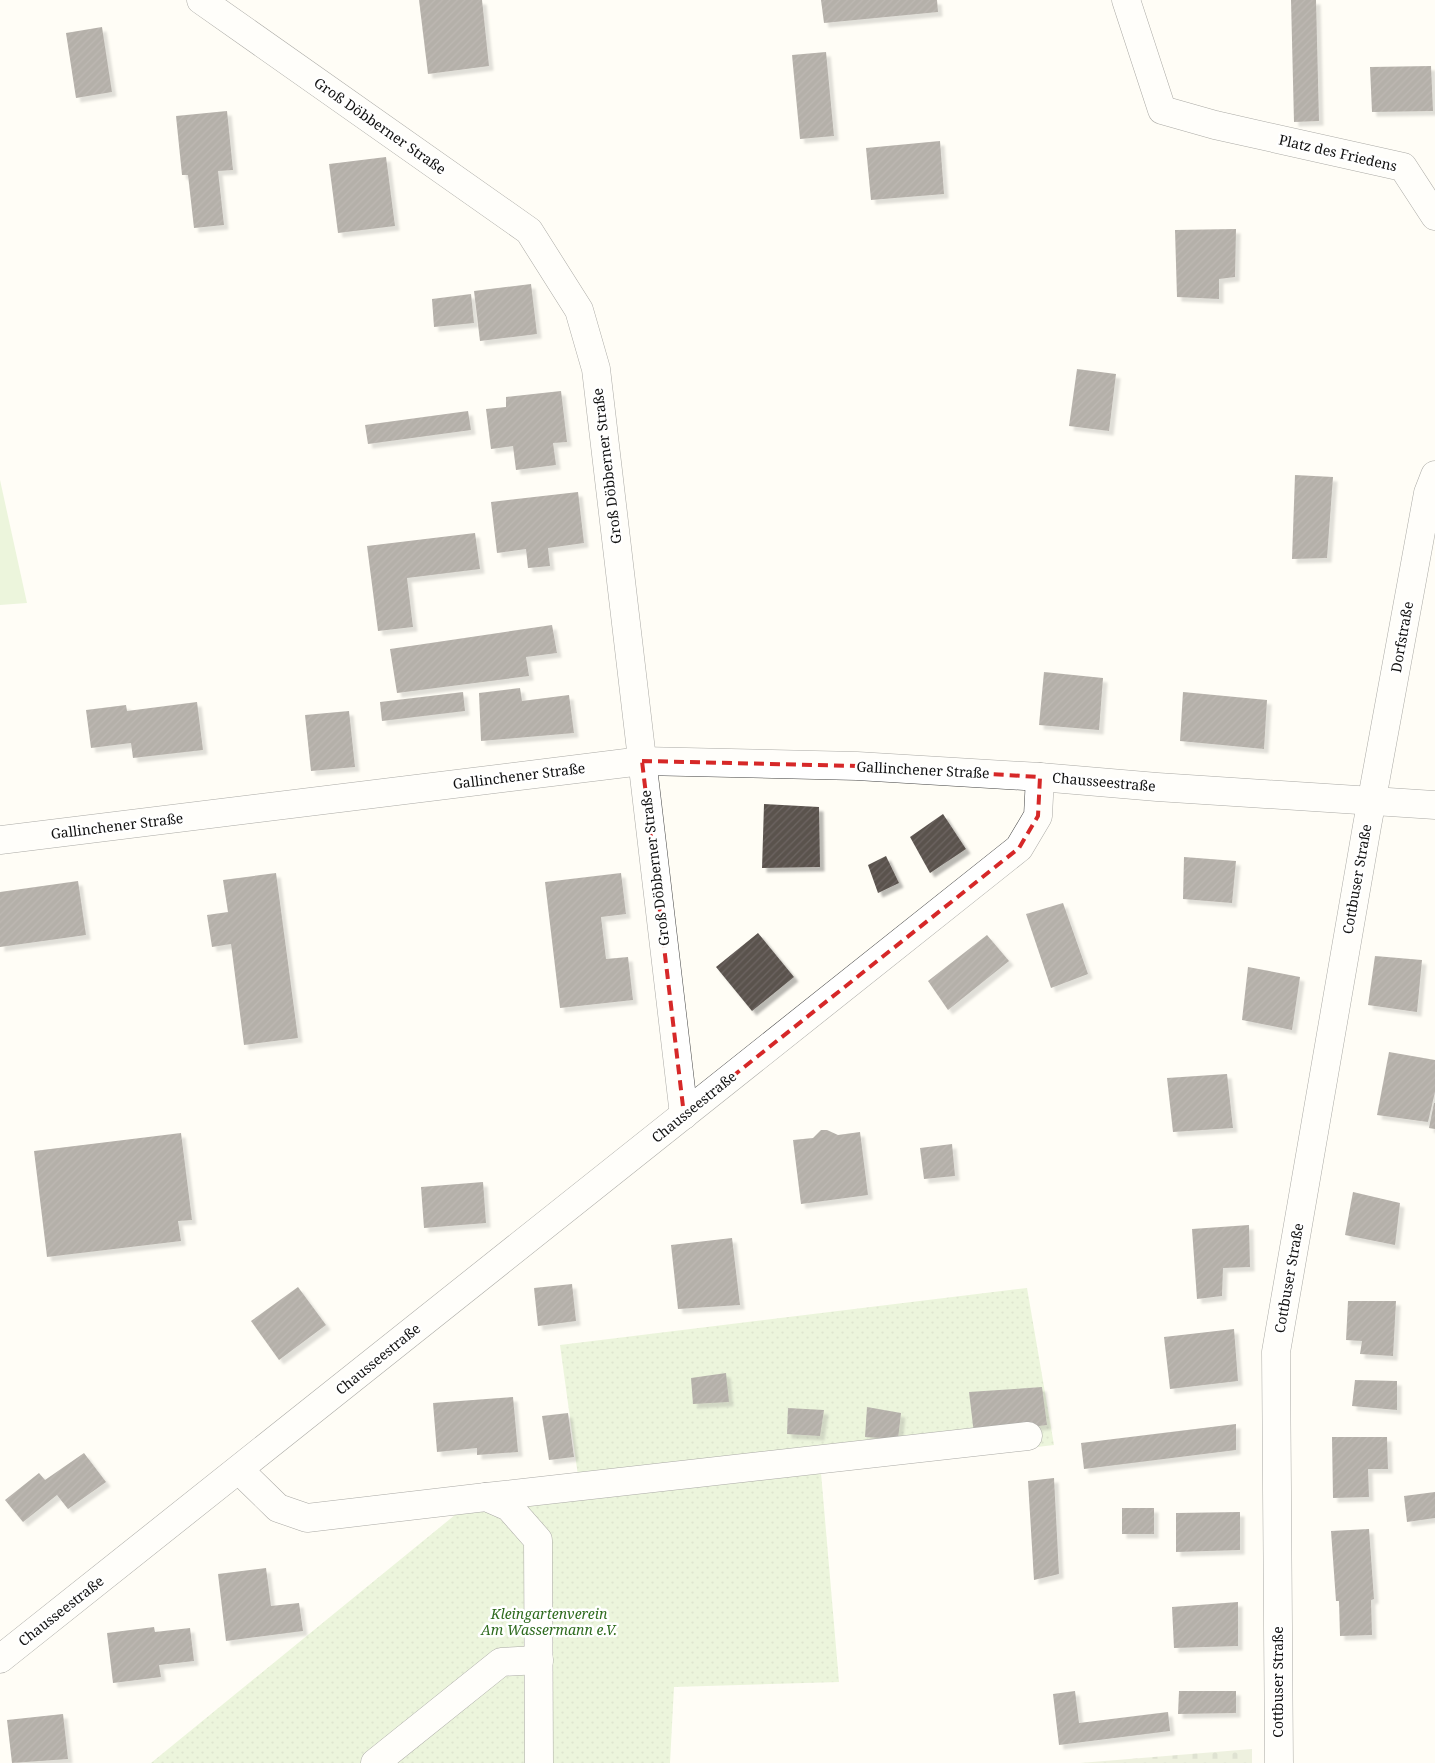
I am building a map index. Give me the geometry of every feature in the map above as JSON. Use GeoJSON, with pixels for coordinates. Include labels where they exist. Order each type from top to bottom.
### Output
{"type":"FeatureCollection","features":[{"type":"Feature","properties":{"kind":"street","name":"Groß Döbberner Straße"},"geometry":{"type":"LineString","coordinates":[[201,0],[530,231],[579,310],[596,368],[684,1115]]}},
{"type":"Feature","properties":{"kind":"street","name":"Platz des Friedens"},"geometry":{"type":"LineString","coordinates":[[1126,0],[1162,110],[1403,167],[1435,216]]}},
{"type":"Feature","properties":{"kind":"street","name":"Dorfstraße"},"geometry":{"type":"LineString","coordinates":[[1372,800],[1428,493],[1435,475]]}},
{"type":"Feature","properties":{"kind":"street","name":"Gallinchener Straße"},"geometry":{"type":"LineString","coordinates":[[0,840],[642,761],[858,766],[1040,777]]}},
{"type":"Feature","properties":{"kind":"street","name":"Chausseestraße"},"geometry":{"type":"LineString","coordinates":[[0,1659],[1019,848],[1038,816],[1040,777],[1435,805]]}},
{"type":"Feature","properties":{"kind":"street","name":"Cottbuser Straße"},"geometry":{"type":"LineString","coordinates":[[1279,1763],[1276,1352],[1372,800]]}},
{"type":"Feature","properties":{"kind":"street"},"geometry":{"type":"LineString","coordinates":[[239,1470],[278,1508],[307,1518],[1028,1436]]}},
{"type":"Feature","properties":{"kind":"street"},"geometry":{"type":"LineString","coordinates":[[486,1497],[509,1507],[538,1540],[540,1763]]}},
{"type":"Feature","properties":{"kind":"street"},"geometry":{"type":"LineString","coordinates":[[375,1763],[501,1662],[539,1660]]}},
{"type":"Feature","properties":{"kind":"highlighted area"},"geometry":{"type":"Polygon","coordinates":[[[642,761],[857,766],[1040,777],[1038,816],[1019,848],[684,1115],[642,761]]]}},
{"type":"Feature","properties":{"kind":"green space"},"geometry":{"type":"Polygon","coordinates":[[[0,480],[27,603],[0,605],[0,480]]]}},
{"type":"Feature","properties":{"kind":"green space","name":"Kleingartenverein Am Wassermann e.V."},"geometry":{"type":"Polygon","coordinates":[[[1027,1288],[1054,1445],[821,1473],[839,1682],[674,1687],[670,1763],[151,1763],[488,1488],[578,1476],[560,1345],[1027,1288]]]}},
{"type":"Feature","properties":{"kind":"green space"},"geometry":{"type":"Polygon","coordinates":[[[1252,1749],[1252,1763],[1080,1763],[1252,1749]]]}},
{"type":"Feature","properties":{"kind":"building"},"geometry":{"type":"Polygon","coordinates":[[[419,0],[482,0],[489,66],[428,74],[419,0]]]}},
{"type":"Feature","properties":{"kind":"building"},"geometry":{"type":"Polygon","coordinates":[[[821,0],[937,0],[938,12],[824,23],[821,0]]]}},
{"type":"Feature","properties":{"kind":"building"},"geometry":{"type":"Polygon","coordinates":[[[1291,0],[1316,0],[1319,121],[1294,122],[1291,0]]]}},
{"type":"Feature","properties":{"kind":"building"},"geometry":{"type":"Polygon","coordinates":[[[102,27],[112,92],[76,98],[66,33],[102,27]]]}},
{"type":"Feature","properties":{"kind":"building"},"geometry":{"type":"Polygon","coordinates":[[[826,52],[834,136],[800,139],[792,55],[826,52]]]}},
{"type":"Feature","properties":{"kind":"building"},"geometry":{"type":"Polygon","coordinates":[[[1431,66],[1433,111],[1372,112],[1370,67],[1431,66]]]}},
{"type":"Feature","properties":{"kind":"building"},"geometry":{"type":"Polygon","coordinates":[[[227,111],[233,170],[218,171],[224,225],[194,228],[188,175],[182,175],[176,116],[227,111]]]}},
{"type":"Feature","properties":{"kind":"building"},"geometry":{"type":"Polygon","coordinates":[[[940,141],[944,194],[871,200],[866,148],[940,141]]]}},
{"type":"Feature","properties":{"kind":"building"},"geometry":{"type":"Polygon","coordinates":[[[386,157],[395,226],[338,233],[329,164],[386,157]]]}},
{"type":"Feature","properties":{"kind":"building"},"geometry":{"type":"Polygon","coordinates":[[[1236,229],[1235,277],[1219,279],[1219,299],[1177,297],[1175,230],[1236,229]]]}},
{"type":"Feature","properties":{"kind":"building"},"geometry":{"type":"Polygon","coordinates":[[[531,284],[537,334],[480,341],[474,291],[531,284]]]}},
{"type":"Feature","properties":{"kind":"building"},"geometry":{"type":"Polygon","coordinates":[[[471,294],[474,323],[434,327],[432,299],[471,294]]]}},
{"type":"Feature","properties":{"kind":"building"},"geometry":{"type":"Polygon","coordinates":[[[1077,369],[1116,374],[1109,431],[1069,426],[1077,369]]]}},
{"type":"Feature","properties":{"kind":"building"},"geometry":{"type":"Polygon","coordinates":[[[561,391],[567,442],[553,443],[556,465],[516,470],[513,446],[491,449],[486,409],[506,407],[506,397],[561,391]]]}},
{"type":"Feature","properties":{"kind":"building"},"geometry":{"type":"Polygon","coordinates":[[[468,411],[471,430],[368,444],[365,425],[468,411]]]}},
{"type":"Feature","properties":{"kind":"building"},"geometry":{"type":"Polygon","coordinates":[[[1295,475],[1333,477],[1327,558],[1292,559],[1295,475]]]}},
{"type":"Feature","properties":{"kind":"building"},"geometry":{"type":"Polygon","coordinates":[[[578,492],[584,543],[548,548],[550,566],[528,568],[526,549],[497,553],[491,502],[578,492]]]}},
{"type":"Feature","properties":{"kind":"building"},"geometry":{"type":"Polygon","coordinates":[[[475,533],[480,569],[407,578],[413,627],[378,631],[367,546],[475,533]]]}},
{"type":"Feature","properties":{"kind":"building"},"geometry":{"type":"Polygon","coordinates":[[[552,625],[557,653],[526,657],[529,676],[397,693],[390,649],[552,625]]]}},
{"type":"Feature","properties":{"kind":"building"},"geometry":{"type":"Polygon","coordinates":[[[1044,672],[1103,678],[1099,730],[1039,725],[1044,672]]]}},
{"type":"Feature","properties":{"kind":"building"},"geometry":{"type":"Polygon","coordinates":[[[520,688],[522,701],[569,695],[574,733],[481,741],[479,693],[520,688]]]}},
{"type":"Feature","properties":{"kind":"building"},"geometry":{"type":"Polygon","coordinates":[[[463,692],[465,711],[382,721],[380,702],[463,692]]]}},
{"type":"Feature","properties":{"kind":"building"},"geometry":{"type":"Polygon","coordinates":[[[1183,692],[1267,700],[1264,749],[1180,741],[1183,692]]]}},
{"type":"Feature","properties":{"kind":"building"},"geometry":{"type":"Polygon","coordinates":[[[197,702],[203,750],[133,758],[131,743],[91,748],[86,710],[126,705],[127,711],[197,702]]]}},
{"type":"Feature","properties":{"kind":"building"},"geometry":{"type":"Polygon","coordinates":[[[349,711],[355,767],[311,771],[305,715],[349,711]]]}},
{"type":"Feature","properties":{"kind":"building"},"geometry":{"type":"Polygon","coordinates":[[[764,804],[819,807],[820,867],[762,868],[764,804]]]}},
{"type":"Feature","properties":{"kind":"building"},"geometry":{"type":"Polygon","coordinates":[[[943,814],[966,849],[930,873],[910,837],[943,814]]]}},
{"type":"Feature","properties":{"kind":"building"},"geometry":{"type":"Polygon","coordinates":[[[886,856],[899,883],[878,893],[868,865],[886,856]]]}},
{"type":"Feature","properties":{"kind":"building"},"geometry":{"type":"Polygon","coordinates":[[[1184,857],[1236,861],[1232,903],[1183,899],[1184,857]]]}},
{"type":"Feature","properties":{"kind":"building"},"geometry":{"type":"Polygon","coordinates":[[[276,873],[298,1038],[244,1045],[231,944],[212,947],[207,915],[228,912],[223,880],[276,873]]]}},
{"type":"Feature","properties":{"kind":"building"},"geometry":{"type":"Polygon","coordinates":[[[621,873],[626,914],[601,917],[606,959],[628,957],[633,1000],[560,1008],[545,882],[621,873]]]}},
{"type":"Feature","properties":{"kind":"building"},"geometry":{"type":"Polygon","coordinates":[[[78,881],[86,935],[0,947],[0,892],[78,881]]]}},
{"type":"Feature","properties":{"kind":"building"},"geometry":{"type":"Polygon","coordinates":[[[1063,903],[1088,974],[1051,988],[1026,914],[1063,903]]]}},
{"type":"Feature","properties":{"kind":"building"},"geometry":{"type":"Polygon","coordinates":[[[758,933],[794,977],[752,1011],[716,967],[758,933]]]}},
{"type":"Feature","properties":{"kind":"building"},"geometry":{"type":"Polygon","coordinates":[[[987,935],[1009,961],[948,1010],[928,981],[987,935]]]}},
{"type":"Feature","properties":{"kind":"building"},"geometry":{"type":"Polygon","coordinates":[[[1375,956],[1422,960],[1417,1012],[1368,1005],[1375,956]]]}},
{"type":"Feature","properties":{"kind":"building"},"geometry":{"type":"Polygon","coordinates":[[[1248,967],[1300,977],[1292,1030],[1242,1020],[1248,967]]]}},
{"type":"Feature","properties":{"kind":"building"},"geometry":{"type":"Polygon","coordinates":[[[1389,1052],[1435,1060],[1435,1092],[1428,1122],[1377,1115],[1389,1052]]]}},
{"type":"Feature","properties":{"kind":"building"},"geometry":{"type":"Polygon","coordinates":[[[1227,1074],[1233,1128],[1173,1132],[1167,1078],[1227,1074]]]}},
{"type":"Feature","properties":{"kind":"building"},"geometry":{"type":"Polygon","coordinates":[[[1435,1103],[1435,1129],[1429,1128],[1435,1103]]]}},
{"type":"Feature","properties":{"kind":"building"},"geometry":{"type":"Polygon","coordinates":[[[821,1130],[827,1130],[838,1135],[860,1132],[868,1195],[801,1204],[793,1140],[813,1138],[821,1130]]]}},
{"type":"Feature","properties":{"kind":"building"},"geometry":{"type":"Polygon","coordinates":[[[181,1133],[192,1220],[178,1221],[181,1241],[47,1257],[34,1151],[181,1133]]]}},
{"type":"Feature","properties":{"kind":"building"},"geometry":{"type":"Polygon","coordinates":[[[952,1144],[955,1176],[924,1179],[920,1148],[952,1144]]]}},
{"type":"Feature","properties":{"kind":"building"},"geometry":{"type":"Polygon","coordinates":[[[483,1182],[486,1223],[424,1228],[421,1187],[483,1182]]]}},
{"type":"Feature","properties":{"kind":"building"},"geometry":{"type":"Polygon","coordinates":[[[1353,1192],[1400,1203],[1395,1245],[1345,1235],[1353,1192]]]}},
{"type":"Feature","properties":{"kind":"building"},"geometry":{"type":"Polygon","coordinates":[[[1249,1225],[1250,1267],[1223,1268],[1222,1296],[1197,1299],[1192,1229],[1249,1225]]]}},
{"type":"Feature","properties":{"kind":"building"},"geometry":{"type":"Polygon","coordinates":[[[732,1238],[740,1305],[678,1309],[671,1245],[732,1238]]]}},
{"type":"Feature","properties":{"kind":"building"},"geometry":{"type":"Polygon","coordinates":[[[572,1284],[576,1321],[538,1326],[534,1288],[572,1284]]]}},
{"type":"Feature","properties":{"kind":"building"},"geometry":{"type":"Polygon","coordinates":[[[298,1287],[326,1325],[279,1360],[251,1321],[298,1287]]]}},
{"type":"Feature","properties":{"kind":"building"},"geometry":{"type":"Polygon","coordinates":[[[1348,1301],[1396,1301],[1393,1356],[1360,1354],[1362,1341],[1346,1340],[1348,1301]]]}},
{"type":"Feature","properties":{"kind":"building"},"geometry":{"type":"Polygon","coordinates":[[[1234,1329],[1238,1381],[1170,1389],[1164,1337],[1234,1329]]]}},
{"type":"Feature","properties":{"kind":"building"},"geometry":{"type":"Polygon","coordinates":[[[726,1373],[729,1402],[693,1404],[691,1378],[726,1373]]]}},
{"type":"Feature","properties":{"kind":"building"},"geometry":{"type":"Polygon","coordinates":[[[1355,1380],[1397,1381],[1397,1410],[1352,1406],[1355,1380]]]}},
{"type":"Feature","properties":{"kind":"building"},"geometry":{"type":"Polygon","coordinates":[[[1042,1387],[1047,1425],[974,1434],[969,1392],[1042,1387]]]}},
{"type":"Feature","properties":{"kind":"building"},"geometry":{"type":"Polygon","coordinates":[[[513,1397],[518,1452],[477,1455],[477,1448],[437,1452],[433,1403],[513,1397]]]}},
{"type":"Feature","properties":{"kind":"building"},"geometry":{"type":"Polygon","coordinates":[[[867,1407],[901,1413],[898,1439],[865,1437],[867,1407]]]}},
{"type":"Feature","properties":{"kind":"building"},"geometry":{"type":"Polygon","coordinates":[[[788,1408],[824,1410],[820,1436],[787,1434],[788,1408]]]}},
{"type":"Feature","properties":{"kind":"building"},"geometry":{"type":"Polygon","coordinates":[[[568,1413],[574,1457],[549,1460],[542,1416],[568,1413]]]}},
{"type":"Feature","properties":{"kind":"building"},"geometry":{"type":"Polygon","coordinates":[[[1236,1424],[1236,1450],[1084,1469],[1081,1443],[1236,1424]]]}},
{"type":"Feature","properties":{"kind":"building"},"geometry":{"type":"Polygon","coordinates":[[[1332,1437],[1387,1437],[1388,1469],[1368,1469],[1369,1497],[1333,1498],[1332,1437]]]}},
{"type":"Feature","properties":{"kind":"building"},"geometry":{"type":"Polygon","coordinates":[[[84,1453],[106,1482],[68,1509],[57,1495],[23,1522],[5,1500],[39,1473],[45,1480],[84,1453]]]}},
{"type":"Feature","properties":{"kind":"building"},"geometry":{"type":"Polygon","coordinates":[[[1054,1478],[1059,1574],[1034,1580],[1028,1481],[1054,1478]]]}},
{"type":"Feature","properties":{"kind":"building"},"geometry":{"type":"Polygon","coordinates":[[[1435,1492],[1435,1518],[1407,1522],[1404,1496],[1435,1492]]]}},
{"type":"Feature","properties":{"kind":"building"},"geometry":{"type":"Polygon","coordinates":[[[1122,1508],[1154,1508],[1154,1534],[1122,1534],[1122,1508]]]}},
{"type":"Feature","properties":{"kind":"building"},"geometry":{"type":"Polygon","coordinates":[[[1240,1512],[1240,1550],[1176,1552],[1176,1513],[1240,1512]]]}},
{"type":"Feature","properties":{"kind":"building"},"geometry":{"type":"Polygon","coordinates":[[[1369,1529],[1374,1599],[1371,1600],[1372,1635],[1340,1636],[1339,1601],[1336,1601],[1331,1531],[1369,1529]]]}},
{"type":"Feature","properties":{"kind":"building"},"geometry":{"type":"Polygon","coordinates":[[[266,1568],[271,1606],[299,1603],[303,1631],[226,1641],[218,1574],[266,1568]]]}},
{"type":"Feature","properties":{"kind":"building"},"geometry":{"type":"Polygon","coordinates":[[[1238,1602],[1238,1646],[1174,1648],[1172,1607],[1238,1602]]]}},
{"type":"Feature","properties":{"kind":"building"},"geometry":{"type":"Polygon","coordinates":[[[154,1627],[155,1632],[190,1628],[194,1661],[159,1665],[161,1677],[113,1683],[107,1633],[154,1627]]]}},
{"type":"Feature","properties":{"kind":"building"},"geometry":{"type":"Polygon","coordinates":[[[1075,1691],[1079,1723],[1168,1712],[1170,1731],[1059,1745],[1053,1694],[1075,1691]]]}},
{"type":"Feature","properties":{"kind":"building"},"geometry":{"type":"Polygon","coordinates":[[[1179,1691],[1236,1691],[1236,1713],[1178,1714],[1179,1691]]]}},
{"type":"Feature","properties":{"kind":"building"},"geometry":{"type":"Polygon","coordinates":[[[63,1714],[68,1759],[12,1763],[7,1720],[63,1714]]]}}]}
